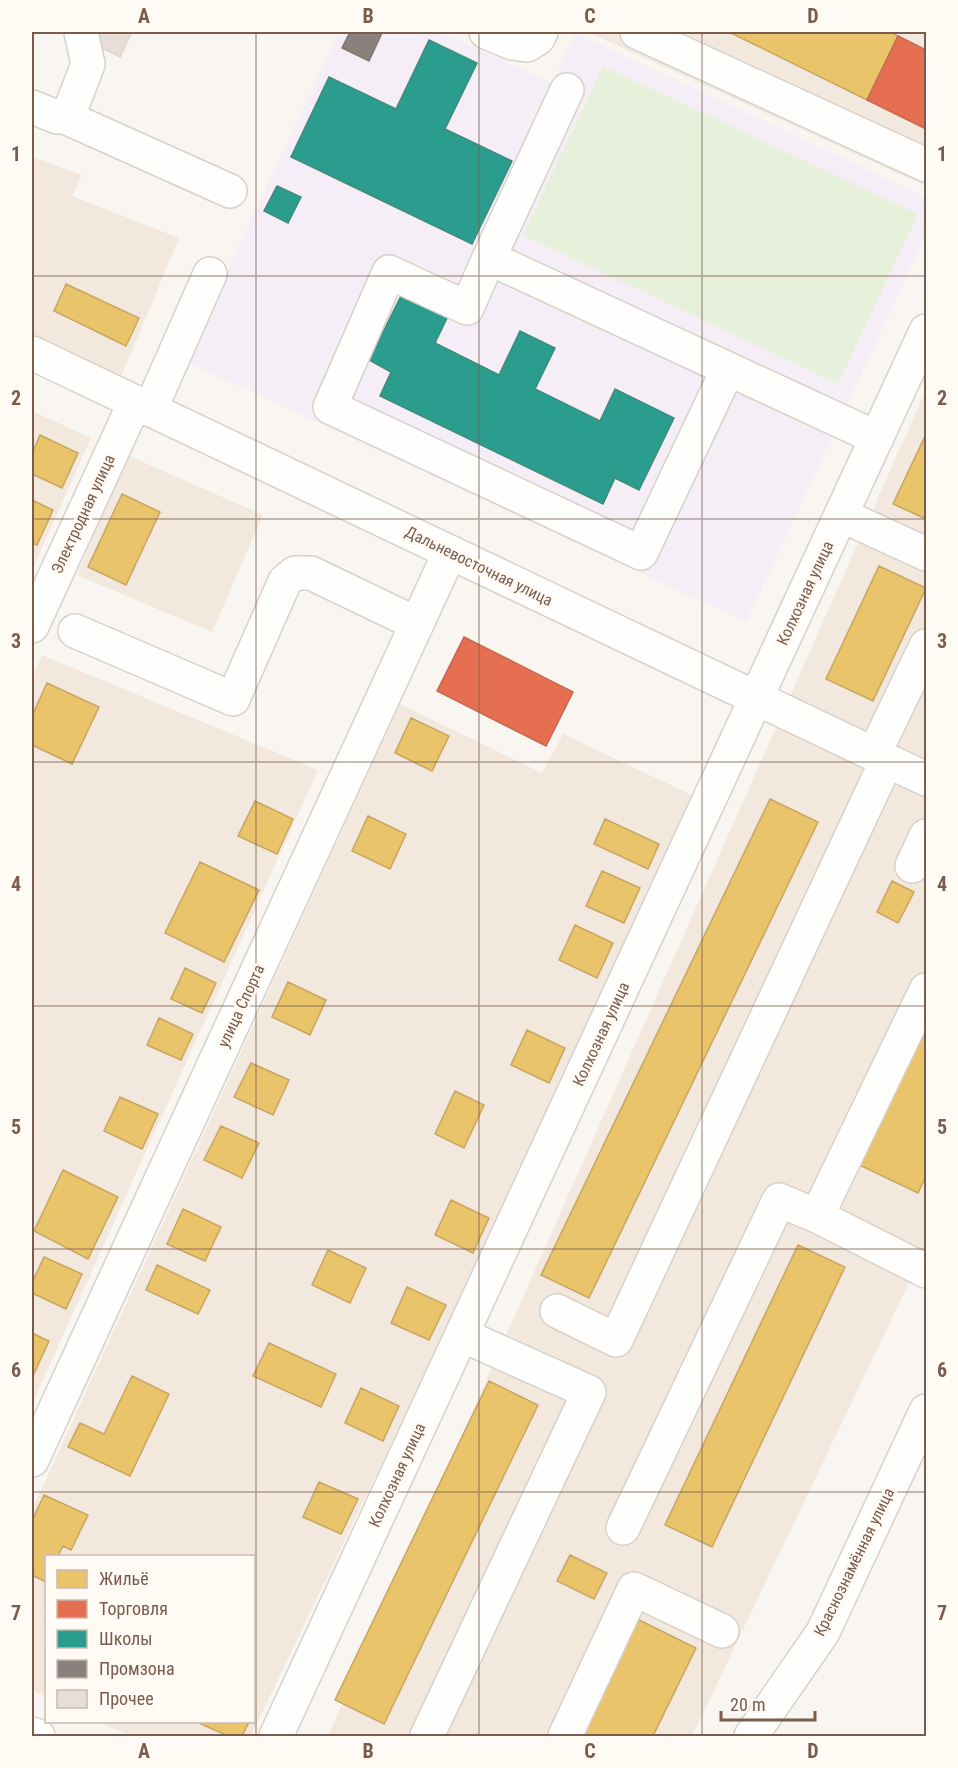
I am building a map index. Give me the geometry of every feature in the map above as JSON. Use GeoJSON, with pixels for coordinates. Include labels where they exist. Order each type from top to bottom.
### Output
{"type":"FeatureCollection","features":[{"type":"Feature","properties":{"kind":"street"},"geometry":{"type":"LineString","coordinates":[[64,117],[70,111],[88,64],[81,32]]}},
{"type":"Feature","properties":{"kind":"street"},"geometry":{"type":"LineString","coordinates":[[486,32],[512,43],[527,45],[538,38],[541,32]]}},
{"type":"Feature","properties":{"kind":"street"},"geometry":{"type":"LineString","coordinates":[[637,32],[927,165]]}},
{"type":"Feature","properties":{"kind":"street"},"geometry":{"type":"LineString","coordinates":[[567,90],[467,308],[389,272],[330,407],[641,553],[728,369]]}},
{"type":"Feature","properties":{"kind":"street"},"geometry":{"type":"LineString","coordinates":[[32,107],[57,117],[64,117],[230,191]]}},
{"type":"Feature","properties":{"kind":"street"},"geometry":{"type":"LineString","coordinates":[[489,258],[877,438]]}},
{"type":"Feature","properties":{"kind":"street","name":"Электродная улица"},"geometry":{"type":"LineString","coordinates":[[32,626],[210,274]]}},
{"type":"Feature","properties":{"kind":"street","name":"Колхозная улица"},"geometry":{"type":"LineString","coordinates":[[279,1736],[927,331]]}},
{"type":"Feature","properties":{"kind":"street","name":"Дальневосточная улица"},"geometry":{"type":"LineString","coordinates":[[32,353],[927,779]]}},
{"type":"Feature","properties":{"kind":"street"},"geometry":{"type":"LineString","coordinates":[[841,515],[927,554]]}},
{"type":"Feature","properties":{"kind":"street","name":"улица Спорта"},"geometry":{"type":"LineString","coordinates":[[32,1460],[450,552]]}},
{"type":"Feature","properties":{"kind":"street"},"geometry":{"type":"LineString","coordinates":[[75,631],[233,699],[285,581],[295,573],[310,573],[417,624]]}},
{"type":"Feature","properties":{"kind":"street"},"geometry":{"type":"LineString","coordinates":[[557,1311],[616,1340],[881,757],[927,646]]}},
{"type":"Feature","properties":{"kind":"street"},"geometry":{"type":"LineString","coordinates":[[912,866],[927,836]]}},
{"type":"Feature","properties":{"kind":"street"},"geometry":{"type":"LineString","coordinates":[[818,1216],[927,990]]}},
{"type":"Feature","properties":{"kind":"street"},"geometry":{"type":"LineString","coordinates":[[623,1528],[779,1200],[818,1216],[927,1270]]}},
{"type":"Feature","properties":{"kind":"street"},"geometry":{"type":"LineString","coordinates":[[427,1737],[590,1392],[462,1335]]}},
{"type":"Feature","properties":{"kind":"street","name":"Краснознамённая улица"},"geometry":{"type":"LineString","coordinates":[[751,1737],[823,1632],[927,1411]]}},
{"type":"Feature","properties":{"kind":"street"},"geometry":{"type":"LineString","coordinates":[[565,1737],[634,1589],[722,1631]]}},
{"type":"Feature","properties":{"kind":"street"},"geometry":{"type":"LineString","coordinates":[[32,1734],[38,1737]]}},
{"type":"Feature","properties":{"kind":"shaded area"},"geometry":{"type":"Polygon","coordinates":[[[339,32],[441,32],[552,83],[576,33],[926,197],[926,235],[746,622],[185,361],[339,32]]]}},
{"type":"Feature","properties":{"kind":"shaded area"},"geometry":{"type":"Polygon","coordinates":[[[588,32],[926,32],[926,186],[588,32]]]}},
{"type":"Feature","properties":{"kind":"shaded area"},"geometry":{"type":"Polygon","coordinates":[[[32,157],[82,175],[72,196],[179,238],[121,377],[32,335],[32,157]]]}},
{"type":"Feature","properties":{"kind":"shaded area"},"geometry":{"type":"Polygon","coordinates":[[[926,390],[926,1247],[692,1736],[328,1736],[926,390]]]}},
{"type":"Feature","properties":{"kind":"shaded area"},"geometry":{"type":"Polygon","coordinates":[[[32,411],[91,438],[32,570],[32,411]]]}},
{"type":"Feature","properties":{"kind":"shaded area"},"geometry":{"type":"Polygon","coordinates":[[[127,455],[263,515],[212,632],[77,575],[127,455]]]}},
{"type":"Feature","properties":{"kind":"shaded area"},"geometry":{"type":"Polygon","coordinates":[[[42,655],[318,770],[32,1404],[32,679],[42,655]]]}},
{"type":"Feature","properties":{"kind":"shaded area"},"geometry":{"type":"Polygon","coordinates":[[[400,704],[542,773],[563,734],[700,799],[251,1736],[131,1736],[100,1723],[255,1723],[255,1555],[45,1555],[45,1696],[32,1690],[32,1510],[400,704]]]}},
{"type":"Feature","properties":{"kind":"green space"},"geometry":{"type":"Polygon","coordinates":[[[603,66],[918,214],[838,384],[523,235],[603,66]]]}},
{"type":"Feature","properties":{"kind":"building: Жильё"},"geometry":{"type":"Polygon","coordinates":[[[729,32],[890,32],[898,36],[867,100],[729,32]]]}},
{"type":"Feature","properties":{"kind":"building: Жильё"},"geometry":{"type":"Polygon","coordinates":[[[66,284],[139,318],[126,346],[54,311],[66,284]]]}},
{"type":"Feature","properties":{"kind":"building: Жильё"},"geometry":{"type":"Polygon","coordinates":[[[926,434],[926,519],[893,504],[926,434]]]}},
{"type":"Feature","properties":{"kind":"building: Жильё"},"geometry":{"type":"Polygon","coordinates":[[[40,435],[78,453],[62,488],[32,474],[32,454],[40,435]]]}},
{"type":"Feature","properties":{"kind":"building: Жильё"},"geometry":{"type":"Polygon","coordinates":[[[122,494],[160,512],[126,585],[88,567],[122,494]]]}},
{"type":"Feature","properties":{"kind":"building: Жильё"},"geometry":{"type":"Polygon","coordinates":[[[32,500],[53,510],[37,545],[32,543],[32,500]]]}},
{"type":"Feature","properties":{"kind":"building: Жильё"},"geometry":{"type":"Polygon","coordinates":[[[879,566],[926,588],[873,701],[826,679],[879,566]]]}},
{"type":"Feature","properties":{"kind":"building: Жильё"},"geometry":{"type":"Polygon","coordinates":[[[47,683],[99,707],[72,764],[32,745],[32,716],[47,683]]]}},
{"type":"Feature","properties":{"kind":"building: Жильё"},"geometry":{"type":"Polygon","coordinates":[[[411,718],[449,736],[432,771],[395,753],[411,718]]]}},
{"type":"Feature","properties":{"kind":"building: Жильё"},"geometry":{"type":"Polygon","coordinates":[[[770,799],[818,822],[589,1298],[541,1275],[770,799]]]}},
{"type":"Feature","properties":{"kind":"building: Жильё"},"geometry":{"type":"Polygon","coordinates":[[[255,801],[293,819],[277,854],[238,836],[255,801]]]}},
{"type":"Feature","properties":{"kind":"building: Жильё"},"geometry":{"type":"Polygon","coordinates":[[[368,816],[406,834],[390,869],[352,851],[368,816]]]}},
{"type":"Feature","properties":{"kind":"building: Жильё"},"geometry":{"type":"Polygon","coordinates":[[[605,819],[659,844],[648,869],[594,844],[605,819]]]}},
{"type":"Feature","properties":{"kind":"building: Жильё"},"geometry":{"type":"Polygon","coordinates":[[[200,862],[259,890],[224,962],[165,933],[200,862]]]}},
{"type":"Feature","properties":{"kind":"building: Жильё"},"geometry":{"type":"Polygon","coordinates":[[[602,871],[640,888],[624,923],[586,906],[602,871]]]}},
{"type":"Feature","properties":{"kind":"building: Жильё"},"geometry":{"type":"Polygon","coordinates":[[[892,881],[914,892],[898,923],[877,912],[892,881]]]}},
{"type":"Feature","properties":{"kind":"building: Жильё"},"geometry":{"type":"Polygon","coordinates":[[[575,925],[613,943],[597,978],[559,960],[575,925]]]}},
{"type":"Feature","properties":{"kind":"building: Жильё"},"geometry":{"type":"Polygon","coordinates":[[[185,968],[216,983],[202,1013],[171,999],[185,968]]]}},
{"type":"Feature","properties":{"kind":"building: Жильё"},"geometry":{"type":"Polygon","coordinates":[[[288,982],[326,1000],[310,1035],[272,1017],[288,982]]]}},
{"type":"Feature","properties":{"kind":"building: Жильё"},"geometry":{"type":"Polygon","coordinates":[[[159,1018],[193,1034],[181,1060],[147,1045],[159,1018]]]}},
{"type":"Feature","properties":{"kind":"building: Жильё"},"geometry":{"type":"Polygon","coordinates":[[[926,1021],[926,1176],[918,1193],[857,1164],[926,1021]]]}},
{"type":"Feature","properties":{"kind":"building: Жильё"},"geometry":{"type":"Polygon","coordinates":[[[527,1030],[565,1048],[549,1083],[511,1065],[527,1030]]]}},
{"type":"Feature","properties":{"kind":"building: Жильё"},"geometry":{"type":"Polygon","coordinates":[[[251,1063],[289,1080],[273,1115],[234,1097],[251,1063]]]}},
{"type":"Feature","properties":{"kind":"building: Жильё"},"geometry":{"type":"Polygon","coordinates":[[[455,1091],[484,1105],[464,1148],[435,1134],[455,1091]]]}},
{"type":"Feature","properties":{"kind":"building: Жильё"},"geometry":{"type":"Polygon","coordinates":[[[120,1097],[158,1114],[142,1149],[104,1131],[120,1097]]]}},
{"type":"Feature","properties":{"kind":"building: Жильё"},"geometry":{"type":"Polygon","coordinates":[[[221,1126],[259,1143],[242,1178],[204,1160],[221,1126]]]}},
{"type":"Feature","properties":{"kind":"building: Жильё"},"geometry":{"type":"Polygon","coordinates":[[[63,1170],[118,1197],[88,1259],[34,1231],[63,1170]]]}},
{"type":"Feature","properties":{"kind":"building: Жильё"},"geometry":{"type":"Polygon","coordinates":[[[451,1200],[489,1218],[473,1253],[435,1235],[451,1200]]]}},
{"type":"Feature","properties":{"kind":"building: Жильё"},"geometry":{"type":"Polygon","coordinates":[[[183,1209],[221,1227],[205,1261],[167,1244],[183,1209]]]}},
{"type":"Feature","properties":{"kind":"building: Жильё"},"geometry":{"type":"Polygon","coordinates":[[[798,1245],[845,1267],[712,1547],[665,1525],[798,1245]]]}},
{"type":"Feature","properties":{"kind":"building: Жильё"},"geometry":{"type":"Polygon","coordinates":[[[328,1250],[366,1268],[350,1303],[312,1285],[328,1250]]]}},
{"type":"Feature","properties":{"kind":"building: Жильё"},"geometry":{"type":"Polygon","coordinates":[[[44,1257],[82,1274],[66,1309],[32,1293],[32,1283],[44,1257]]]}},
{"type":"Feature","properties":{"kind":"building: Жильё"},"geometry":{"type":"Polygon","coordinates":[[[157,1265],[210,1290],[198,1314],[146,1290],[157,1265]]]}},
{"type":"Feature","properties":{"kind":"building: Жильё"},"geometry":{"type":"Polygon","coordinates":[[[407,1287],[446,1305],[429,1340],[391,1323],[407,1287]]]}},
{"type":"Feature","properties":{"kind":"building: Жильё"},"geometry":{"type":"Polygon","coordinates":[[[32,1333],[49,1341],[32,1378],[32,1333]]]}},
{"type":"Feature","properties":{"kind":"building: Жильё"},"geometry":{"type":"Polygon","coordinates":[[[269,1343],[336,1374],[321,1407],[253,1376],[269,1343]]]}},
{"type":"Feature","properties":{"kind":"building: Жильё"},"geometry":{"type":"Polygon","coordinates":[[[132,1376],[169,1394],[130,1476],[68,1447],[80,1423],[104,1434],[132,1376]]]}},
{"type":"Feature","properties":{"kind":"building: Жильё"},"geometry":{"type":"Polygon","coordinates":[[[489,1381],[538,1405],[384,1724],[335,1700],[489,1381]]]}},
{"type":"Feature","properties":{"kind":"building: Жильё"},"geometry":{"type":"Polygon","coordinates":[[[361,1388],[399,1406],[383,1441],[345,1423],[361,1388]]]}},
{"type":"Feature","properties":{"kind":"building: Жильё"},"geometry":{"type":"Polygon","coordinates":[[[319,1482],[358,1499],[341,1534],[303,1517],[319,1482]]]}},
{"type":"Feature","properties":{"kind":"building: Жильё"},"geometry":{"type":"Polygon","coordinates":[[[44,1495],[88,1515],[71,1550],[63,1546],[58,1555],[45,1555],[45,1582],[32,1575],[32,1521],[44,1495]]]}},
{"type":"Feature","properties":{"kind":"building: Жильё"},"geometry":{"type":"Polygon","coordinates":[[[570,1555],[607,1573],[594,1599],[557,1581],[570,1555]]]}},
{"type":"Feature","properties":{"kind":"building: Жильё"},"geometry":{"type":"Polygon","coordinates":[[[635,1618],[696,1648],[653,1736],[578,1736],[635,1618]]]}},
{"type":"Feature","properties":{"kind":"building: Жильё"},"geometry":{"type":"Polygon","coordinates":[[[248,1723],[242,1736],[228,1736],[201,1724],[248,1723]]]}},
{"type":"Feature","properties":{"kind":"building: Торговля"},"geometry":{"type":"Polygon","coordinates":[[[898,36],[926,50],[926,129],[867,100],[898,36]]]}},
{"type":"Feature","properties":{"kind":"building: Торговля"},"geometry":{"type":"Polygon","coordinates":[[[464,637],[573,692],[546,746],[437,691],[464,637]]]}},
{"type":"Feature","properties":{"kind":"building: Школы"},"geometry":{"type":"Polygon","coordinates":[[[429,40],[477,63],[445,129],[512,161],[472,244],[291,157],[329,77],[396,109],[429,40]]]}},
{"type":"Feature","properties":{"kind":"building: Школы"},"geometry":{"type":"Polygon","coordinates":[[[277,186],[301,197],[288,223],[264,211],[277,186]]]}},
{"type":"Feature","properties":{"kind":"building: Школы"},"geometry":{"type":"Polygon","coordinates":[[[402,294],[448,316],[435,343],[499,375],[520,331],[555,348],[535,389],[600,421],[615,389],[674,418],[639,490],[615,478],[603,504],[380,396],[391,372],[369,360],[402,294]]]}},
{"type":"Feature","properties":{"kind":"building: Промзона"},"geometry":{"type":"Polygon","coordinates":[[[350,32],[382,33],[369,61],[342,48],[350,32]]]}},
{"type":"Feature","properties":{"kind":"building: Прочее"},"geometry":{"type":"Polygon","coordinates":[[[97,32],[132,32],[120,57],[91,43],[97,32]]]}}]}
